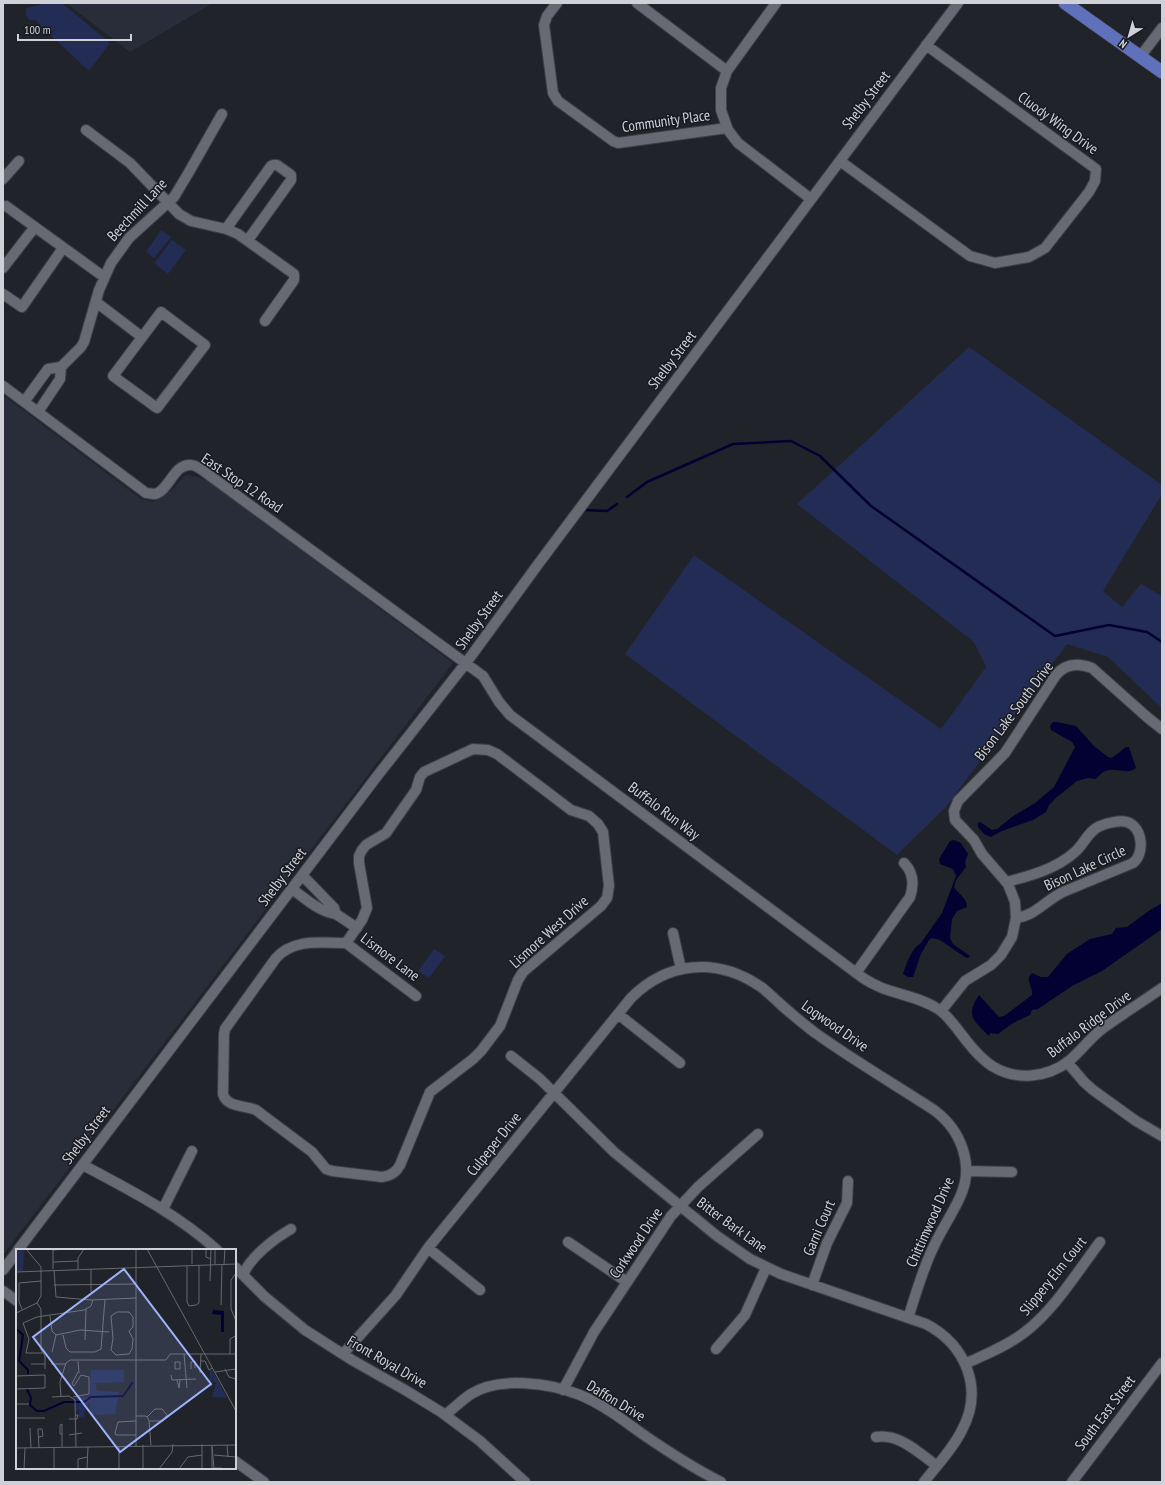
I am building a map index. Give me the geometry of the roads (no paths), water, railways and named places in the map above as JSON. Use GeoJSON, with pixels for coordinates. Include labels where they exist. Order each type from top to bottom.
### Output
{"type":"FeatureCollection","features":[{"type":"Feature","properties":{"kind":"main road"},"geometry":{"type":"LineString","coordinates":[[1064,3],[1162,72]]}},
{"type":"Feature","properties":{"kind":"street","name":"Community Place"},"geometry":{"type":"LineString","coordinates":[[557,3],[546,18],[544,28],[554,93],[558,101],[613,141],[618,143],[727,128]]}},
{"type":"Feature","properties":{"kind":"street"},"geometry":{"type":"LineString","coordinates":[[637,3],[727,71]]}},
{"type":"Feature","properties":{"kind":"street"},"geometry":{"type":"LineString","coordinates":[[776,3],[727,71],[721,88],[720,102],[727,128],[734,138],[812,199]]}},
{"type":"Feature","properties":{"kind":"street","name":"Shelby Street"},"geometry":{"type":"LineString","coordinates":[[20,1249],[378,775],[466,663],[539,563],[958,3]]}},
{"type":"Feature","properties":{"kind":"street"},"geometry":{"type":"LineString","coordinates":[[1140,57],[1162,28]]}},
{"type":"Feature","properties":{"kind":"street","name":"Cluody Wing Drive"},"geometry":{"type":"LineString","coordinates":[[840,161],[970,256],[995,263],[1029,257],[1045,248],[1089,192],[1095,181],[1096,169],[926,45]]}},
{"type":"Feature","properties":{"kind":"street","name":"Beechmill Lane"},"geometry":{"type":"LineString","coordinates":[[38,412],[60,379],[61,367],[84,342],[104,277],[114,258],[127,241],[169,203],[189,172],[222,114]]}},
{"type":"Feature","properties":{"kind":"street"},"geometry":{"type":"LineString","coordinates":[[86,130],[130,163],[179,214],[191,220],[226,229],[238,234],[295,275],[294,280],[265,321]]}},
{"type":"Feature","properties":{"kind":"street"},"geometry":{"type":"LineString","coordinates":[[3,179],[20,161]]}},
{"type":"Feature","properties":{"kind":"street"},"geometry":{"type":"LineString","coordinates":[[226,229],[271,166],[277,165],[291,175],[292,180],[248,240]]}},
{"type":"Feature","properties":{"kind":"street"},"geometry":{"type":"LineString","coordinates":[[6,206],[34,228],[104,277]]}},
{"type":"Feature","properties":{"kind":"street"},"geometry":{"type":"LineString","coordinates":[[3,268],[34,228]]}},
{"type":"Feature","properties":{"kind":"street"},"geometry":{"type":"LineString","coordinates":[[3,294],[22,307],[63,248]]}},
{"type":"Feature","properties":{"kind":"street"},"geometry":{"type":"LineString","coordinates":[[96,302],[142,337]]}},
{"type":"Feature","properties":{"kind":"street"},"geometry":{"type":"LineString","coordinates":[[160,312],[205,345],[158,408],[113,376],[142,337],[160,312]]}},
{"type":"Feature","properties":{"kind":"street"},"geometry":{"type":"LineString","coordinates":[[24,402],[48,369],[61,367]]}},
{"type":"Feature","properties":{"kind":"street","name":"East Stop 12 Road"},"geometry":{"type":"LineString","coordinates":[[3,386],[146,493],[155,494],[160,492],[177,470],[185,465],[192,464],[466,663]]}},
{"type":"Feature","properties":{"kind":"street","name":"Buffalo Run Way"},"geometry":{"type":"LineString","coordinates":[[466,663],[483,676],[499,702],[510,715],[856,973],[874,985],[927,1003],[942,1011]]}},
{"type":"Feature","properties":{"kind":"street","name":"Bison Lake South Drive"},"geometry":{"type":"LineString","coordinates":[[1006,882],[982,854],[974,840],[957,822],[954,816],[954,809],[958,802],[1004,753],[1056,675],[1067,666],[1086,665],[1092,668],[1147,717],[1162,728]]}},
{"type":"Feature","properties":{"kind":"street","name":"Lismore West Drive"},"geometry":{"type":"LineString","coordinates":[[346,942],[304,943],[294,945],[281,953],[227,1025],[224,1034],[223,1094],[226,1100],[232,1104],[246,1106],[256,1110],[312,1152],[326,1169],[382,1177],[394,1173],[400,1165],[430,1092],[473,1059],[500,1026],[521,974],[600,906],[607,898],[609,886],[603,832],[596,821],[589,816],[571,810],[497,754],[488,750],[472,749],[424,772],[420,778],[416,790],[386,833],[366,845],[362,850],[359,856],[359,863],[367,908],[357,928]]}},
{"type":"Feature","properties":{"kind":"street","name":"Bison Lake Circle"},"geometry":{"type":"LineString","coordinates":[[1006,882],[1034,875],[1068,857],[1079,848],[1092,831],[1099,826],[1121,821],[1130,823],[1138,833],[1141,851],[1140,856],[1135,862],[1062,892],[1052,897],[1032,914],[1016,918]]}},
{"type":"Feature","properties":{"kind":"street"},"geometry":{"type":"LineString","coordinates":[[856,973],[910,897],[913,880],[909,868],[904,863]]}},
{"type":"Feature","properties":{"kind":"street"},"geometry":{"type":"LineString","coordinates":[[302,875],[334,908],[336,914]]}},
{"type":"Feature","properties":{"kind":"street"},"geometry":{"type":"LineString","coordinates":[[942,1011],[965,981],[991,965],[1001,955],[1012,937],[1016,918],[1015,902],[1006,882]]}},
{"type":"Feature","properties":{"kind":"street"},"geometry":{"type":"LineString","coordinates":[[292,889],[318,907],[336,914],[357,928],[346,942]]}},
{"type":"Feature","properties":{"kind":"street"},"geometry":{"type":"LineString","coordinates":[[674,933],[681,969]]}},
{"type":"Feature","properties":{"kind":"street","name":"Lismore Lane"},"geometry":{"type":"LineString","coordinates":[[346,942],[416,996]]}},
{"type":"Feature","properties":{"kind":"street","name":"Logwood Drive"},"geometry":{"type":"LineString","coordinates":[[681,969],[699,967],[716,968],[737,973],[752,981],[814,1032],[934,1110],[948,1122],[958,1138]]}},
{"type":"Feature","properties":{"kind":"street","name":"Culpeper Drive"},"geometry":{"type":"LineString","coordinates":[[343,1354],[396,1295],[428,1248],[630,998],[646,984],[665,974],[681,969]]}},
{"type":"Feature","properties":{"kind":"street","name":"Buffalo Ridge Drive"},"geometry":{"type":"LineString","coordinates":[[942,1011],[976,1052],[987,1062],[1002,1071],[1029,1076],[1046,1073],[1067,1062],[1102,1030],[1162,988]]}},
{"type":"Feature","properties":{"kind":"street"},"geometry":{"type":"LineString","coordinates":[[618,1014],[680,1063]]}},
{"type":"Feature","properties":{"kind":"street","name":"Bitter Bark Lane"},"geometry":{"type":"LineString","coordinates":[[511,1056],[526,1067],[554,1093],[614,1152],[737,1251],[766,1268],[926,1324],[947,1337],[954,1345],[965,1364],[971,1388],[970,1412],[960,1435],[924,1482]]}},
{"type":"Feature","properties":{"kind":"street"},"geometry":{"type":"LineString","coordinates":[[1067,1062],[1082,1080],[1093,1090],[1136,1121],[1162,1136]]}},
{"type":"Feature","properties":{"kind":"street","name":"Corkwood Drive"},"geometry":{"type":"LineString","coordinates":[[563,1390],[586,1345],[663,1227],[698,1187],[758,1134]]}},
{"type":"Feature","properties":{"kind":"street","name":"Chittimwood Drive"},"geometry":{"type":"LineString","coordinates":[[908,1318],[932,1249],[960,1197],[966,1181],[963,1150],[958,1138]]}},
{"type":"Feature","properties":{"kind":"street"},"geometry":{"type":"LineString","coordinates":[[163,1209],[192,1151]]}},
{"type":"Feature","properties":{"kind":"street"},"geometry":{"type":"LineString","coordinates":[[83,1165],[132,1190],[163,1209],[216,1249]]}},
{"type":"Feature","properties":{"kind":"street"},"geometry":{"type":"LineString","coordinates":[[966,1171],[1012,1172]]}},
{"type":"Feature","properties":{"kind":"street","name":"Garni Court"},"geometry":{"type":"LineString","coordinates":[[812,1285],[827,1243],[847,1203],[848,1181]]}},
{"type":"Feature","properties":{"kind":"street"},"geometry":{"type":"LineString","coordinates":[[243,1275],[246,1268],[263,1250],[279,1236],[292,1229]]}},
{"type":"Feature","properties":{"kind":"street"},"geometry":{"type":"LineString","coordinates":[[568,1242],[627,1282]]}},
{"type":"Feature","properties":{"kind":"street","name":"Slippery Elm Court"},"geometry":{"type":"LineString","coordinates":[[965,1364],[1000,1347],[1023,1333],[1034,1324],[1050,1308],[1100,1242]]}},
{"type":"Feature","properties":{"kind":"street"},"geometry":{"type":"LineString","coordinates":[[428,1248],[480,1290]]}},
{"type":"Feature","properties":{"kind":"street","name":"Shelby Street"},"geometry":{"type":"LineString","coordinates":[[3,1270],[16,1254]]}},
{"type":"Feature","properties":{"kind":"street","name":"Front Royal Drive"},"geometry":{"type":"LineString","coordinates":[[236,1268],[265,1297],[316,1338],[445,1415],[480,1441],[525,1482]]}},
{"type":"Feature","properties":{"kind":"street"},"geometry":{"type":"LineString","coordinates":[[716,1349],[745,1315],[766,1268]]}},
{"type":"Feature","properties":{"kind":"street"},"geometry":{"type":"LineString","coordinates":[[3,1290],[16,1300]]}},
{"type":"Feature","properties":{"kind":"street","name":"South East Street"},"geometry":{"type":"LineString","coordinates":[[1072,1482],[1162,1363]]}},
{"type":"Feature","properties":{"kind":"street","name":"Daffon Drive"},"geometry":{"type":"LineString","coordinates":[[445,1415],[472,1394],[498,1384],[522,1382],[563,1390],[580,1395],[606,1409],[675,1457],[721,1482]]}},
{"type":"Feature","properties":{"kind":"street"},"geometry":{"type":"LineString","coordinates":[[876,1436],[892,1438],[904,1442],[937,1466]]}},
{"type":"Feature","properties":{"kind":"street"},"geometry":{"type":"LineString","coordinates":[[236,1462],[264,1482]]}},
{"type":"Feature","properties":{"kind":"waterway"},"geometry":{"type":"LineString","coordinates":[[627,497],[647,482],[733,444],[791,441],[820,456],[871,506],[1055,636],[1109,625],[1147,632],[1162,642]]}},
{"type":"Feature","properties":{"kind":"waterway"},"geometry":{"type":"LineString","coordinates":[[583,510],[607,511],[617,504]]}}]}
